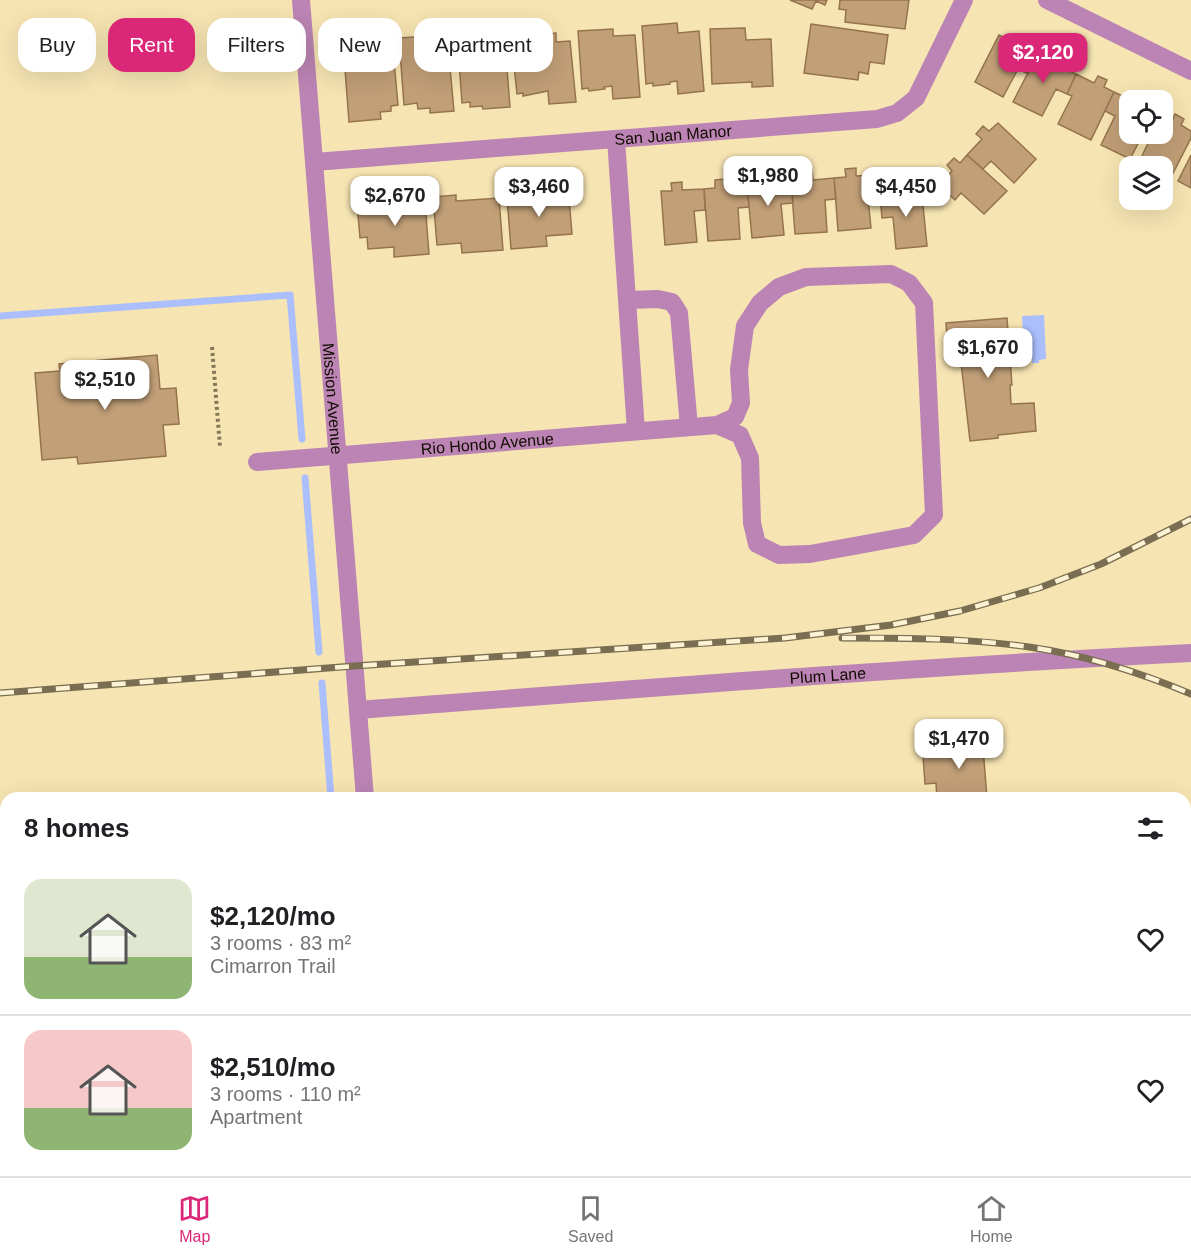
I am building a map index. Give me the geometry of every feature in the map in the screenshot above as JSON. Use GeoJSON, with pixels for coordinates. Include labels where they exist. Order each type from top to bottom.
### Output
{"type":"FeatureCollection","features":[{"type":"Feature","properties":{"kind":"street","name":"Mission Avenue"},"geometry":{"type":"LineString","coordinates":[[301,0],[364,792]]}},
{"type":"Feature","properties":{"kind":"street","name":"San Juan Manor"},"geometry":{"type":"LineString","coordinates":[[314,162],[877,120],[897,113],[916,98],[964,0]]}},
{"type":"Feature","properties":{"kind":"street"},"geometry":{"type":"LineString","coordinates":[[1047,0],[1191,71]]}},
{"type":"Feature","properties":{"kind":"street"},"geometry":{"type":"LineString","coordinates":[[616,139],[636,431]]}},
{"type":"Feature","properties":{"kind":"street"},"geometry":{"type":"LineString","coordinates":[[891,274],[909,283],[924,303],[934,515],[914,535],[810,554],[779,555],[757,544],[752,523],[750,458],[740,435],[717,425],[735,417],[741,403],[739,370],[745,326],[760,303],[779,287],[806,277],[891,274]]}},
{"type":"Feature","properties":{"kind":"street"},"geometry":{"type":"LineString","coordinates":[[628,300],[658,299],[672,302],[679,313],[689,428]]}},
{"type":"Feature","properties":{"kind":"street","name":"Rio Hondo Avenue"},"geometry":{"type":"LineString","coordinates":[[257,462],[717,425]]}},
{"type":"Feature","properties":{"kind":"street","name":"Plum Lane"},"geometry":{"type":"LineString","coordinates":[[358,710],[696,684],[1191,653]]}},
{"type":"Feature","properties":{"kind":"path"},"geometry":{"type":"LineString","coordinates":[[212,347],[220,447]]}},
{"type":"Feature","properties":{"kind":"water"},"geometry":{"type":"Polygon","coordinates":[[[1044,315],[1046,359],[1039,360],[1039,363],[1032,363],[1032,360],[1024,361],[1022,316],[1044,315]]]}},
{"type":"Feature","properties":{"kind":"building"},"geometry":{"type":"Polygon","coordinates":[[[790,0],[827,0],[825,5],[816,1],[812,9],[790,0]]]}},
{"type":"Feature","properties":{"kind":"building"},"geometry":{"type":"Polygon","coordinates":[[[840,0],[909,0],[905,29],[845,22],[846,10],[839,9],[840,0]]]}},
{"type":"Feature","properties":{"kind":"building"},"geometry":{"type":"Polygon","coordinates":[[[677,23],[678,33],[699,31],[704,91],[678,94],[677,81],[653,86],[653,83],[646,84],[642,26],[677,23]]]}},
{"type":"Feature","properties":{"kind":"building"},"geometry":{"type":"Polygon","coordinates":[[[811,24],[888,35],[884,64],[870,62],[868,74],[859,72],[858,80],[804,73],[811,24]]]}},
{"type":"Feature","properties":{"kind":"building"},"geometry":{"type":"Polygon","coordinates":[[[745,28],[746,40],[771,39],[773,86],[752,87],[752,82],[712,84],[710,29],[745,28]]]}},
{"type":"Feature","properties":{"kind":"building"},"geometry":{"type":"Polygon","coordinates":[[[613,29],[613,36],[635,35],[640,97],[613,99],[612,86],[589,91],[588,88],[582,89],[578,31],[613,29]]]}},
{"type":"Feature","properties":{"kind":"building"},"geometry":{"type":"Polygon","coordinates":[[[553,33],[556,33],[556,42],[570,41],[576,102],[549,104],[548,91],[523,96],[523,93],[517,94],[515,72],[553,72],[553,33]]]}},
{"type":"Feature","properties":{"kind":"building"},"geometry":{"type":"Polygon","coordinates":[[[1012,34],[1022,38],[1018,45],[1037,55],[1028,74],[1018,69],[1003,97],[975,82],[999,35],[1009,40],[1012,34]]]}},
{"type":"Feature","properties":{"kind":"building"},"geometry":{"type":"Polygon","coordinates":[[[414,37],[414,72],[450,72],[454,111],[430,113],[430,108],[418,109],[417,103],[404,105],[402,38],[414,37]]]}},
{"type":"Feature","properties":{"kind":"building"},"geometry":{"type":"Polygon","coordinates":[[[1051,53],[1060,57],[1057,65],[1076,74],[1067,94],[1056,89],[1042,116],[1013,102],[1037,55],[1048,60],[1051,53]]]}},
{"type":"Feature","properties":{"kind":"building"},"geometry":{"type":"Polygon","coordinates":[[[345,72],[395,72],[398,105],[391,106],[391,111],[380,112],[381,119],[349,122],[345,72]]]}},
{"type":"Feature","properties":{"kind":"building"},"geometry":{"type":"Polygon","coordinates":[[[460,72],[507,72],[510,107],[483,109],[482,106],[470,107],[470,102],[462,103],[460,72]]]}},
{"type":"Feature","properties":{"kind":"building"},"geometry":{"type":"Polygon","coordinates":[[[1076,74],[1094,83],[1098,76],[1107,80],[1104,87],[1114,92],[1091,140],[1058,124],[1072,96],[1067,94],[1076,74]]]}},
{"type":"Feature","properties":{"kind":"building"},"geometry":{"type":"Polygon","coordinates":[[[1114,92],[1119,94],[1119,144],[1138,144],[1132,156],[1124,156],[1101,145],[1115,116],[1105,111],[1114,92]]]}},
{"type":"Feature","properties":{"kind":"building"},"geometry":{"type":"Polygon","coordinates":[[[1175,114],[1184,119],[1181,125],[1191,131],[1191,138],[1173,173],[1173,156],[1142,156],[1148,144],[1173,144],[1175,114]]]}},
{"type":"Feature","properties":{"kind":"building"},"geometry":{"type":"Polygon","coordinates":[[[998,123],[1036,159],[1014,183],[991,161],[983,169],[967,155],[982,139],[976,134],[983,126],[989,131],[998,123]]]}},
{"type":"Feature","properties":{"kind":"building"},"geometry":{"type":"Polygon","coordinates":[[[967,155],[1007,191],[984,214],[961,193],[955,200],[939,185],[952,171],[947,165],[954,158],[960,163],[967,155]]]}},
{"type":"Feature","properties":{"kind":"building"},"geometry":{"type":"Polygon","coordinates":[[[1191,155],[1191,188],[1178,181],[1191,155]]]}},
{"type":"Feature","properties":{"kind":"building"},"geometry":{"type":"Polygon","coordinates":[[[856,168],[856,176],[876,175],[878,196],[868,197],[871,228],[838,231],[834,178],[846,177],[845,169],[856,168]]]}},
{"type":"Feature","properties":{"kind":"building"},"geometry":{"type":"Polygon","coordinates":[[[812,171],[813,180],[834,178],[836,199],[825,200],[827,232],[795,234],[791,181],[802,180],[802,172],[812,171]]]}},
{"type":"Feature","properties":{"kind":"building"},"geometry":{"type":"Polygon","coordinates":[[[769,175],[769,183],[791,181],[793,203],[781,204],[784,235],[752,238],[747,185],[759,184],[758,176],[769,175]]]}},
{"type":"Feature","properties":{"kind":"building"},"geometry":{"type":"Polygon","coordinates":[[[725,179],[726,187],[747,185],[749,207],[738,208],[740,239],[708,241],[704,189],[715,188],[715,180],[725,179]]]}},
{"type":"Feature","properties":{"kind":"building"},"geometry":{"type":"Polygon","coordinates":[[[682,182],[682,190],[704,189],[705,210],[694,211],[697,242],[665,245],[661,191],[672,191],[671,183],[682,182]]]}},
{"type":"Feature","properties":{"kind":"building"},"geometry":{"type":"Polygon","coordinates":[[[911,186],[912,196],[922,195],[927,246],[896,249],[893,217],[882,218],[880,196],[901,194],[900,187],[911,186]]]}},
{"type":"Feature","properties":{"kind":"building"},"geometry":{"type":"Polygon","coordinates":[[[568,187],[572,234],[546,236],[547,246],[511,249],[507,197],[546,194],[546,189],[568,187]]]}},
{"type":"Feature","properties":{"kind":"building"},"geometry":{"type":"Polygon","coordinates":[[[456,195],[456,201],[499,198],[503,250],[462,253],[461,243],[437,245],[433,197],[456,195]]]}},
{"type":"Feature","properties":{"kind":"building"},"geometry":{"type":"Polygon","coordinates":[[[382,202],[382,205],[425,202],[429,254],[394,257],[394,247],[368,249],[367,237],[360,238],[357,203],[382,202]]]}},
{"type":"Feature","properties":{"kind":"building"},"geometry":{"type":"Polygon","coordinates":[[[1007,318],[1012,385],[1010,385],[1011,404],[1034,403],[1036,431],[970,441],[960,354],[948,355],[946,323],[1007,318]]]}},
{"type":"Feature","properties":{"kind":"building"},"geometry":{"type":"Polygon","coordinates":[[[157,355],[160,389],[176,388],[179,424],[163,425],[166,456],[78,464],[77,457],[42,460],[35,373],[60,371],[59,364],[157,355]]]}},
{"type":"Feature","properties":{"kind":"building"},"geometry":{"type":"Polygon","coordinates":[[[982,735],[987,792],[937,792],[936,783],[925,784],[923,756],[950,754],[949,738],[982,735]]]}},
{"type":"Feature","properties":{"kind":"waterway"},"geometry":{"type":"LineString","coordinates":[[0,316],[290,295],[302,439]]}},
{"type":"Feature","properties":{"kind":"waterway"},"geometry":{"type":"LineString","coordinates":[[305,478],[319,652]]}},
{"type":"Feature","properties":{"kind":"waterway"},"geometry":{"type":"LineString","coordinates":[[322,683],[331,792]]}},
{"type":"Feature","properties":{"kind":"railway"},"geometry":{"type":"LineString","coordinates":[[0,693],[354,666],[785,638],[891,625],[960,611],[1039,588],[1101,564],[1191,519]]}},
{"type":"Feature","properties":{"kind":"railway"},"geometry":{"type":"LineString","coordinates":[[842,638],[959,640],[1029,647],[1112,665],[1191,694]]}}]}
